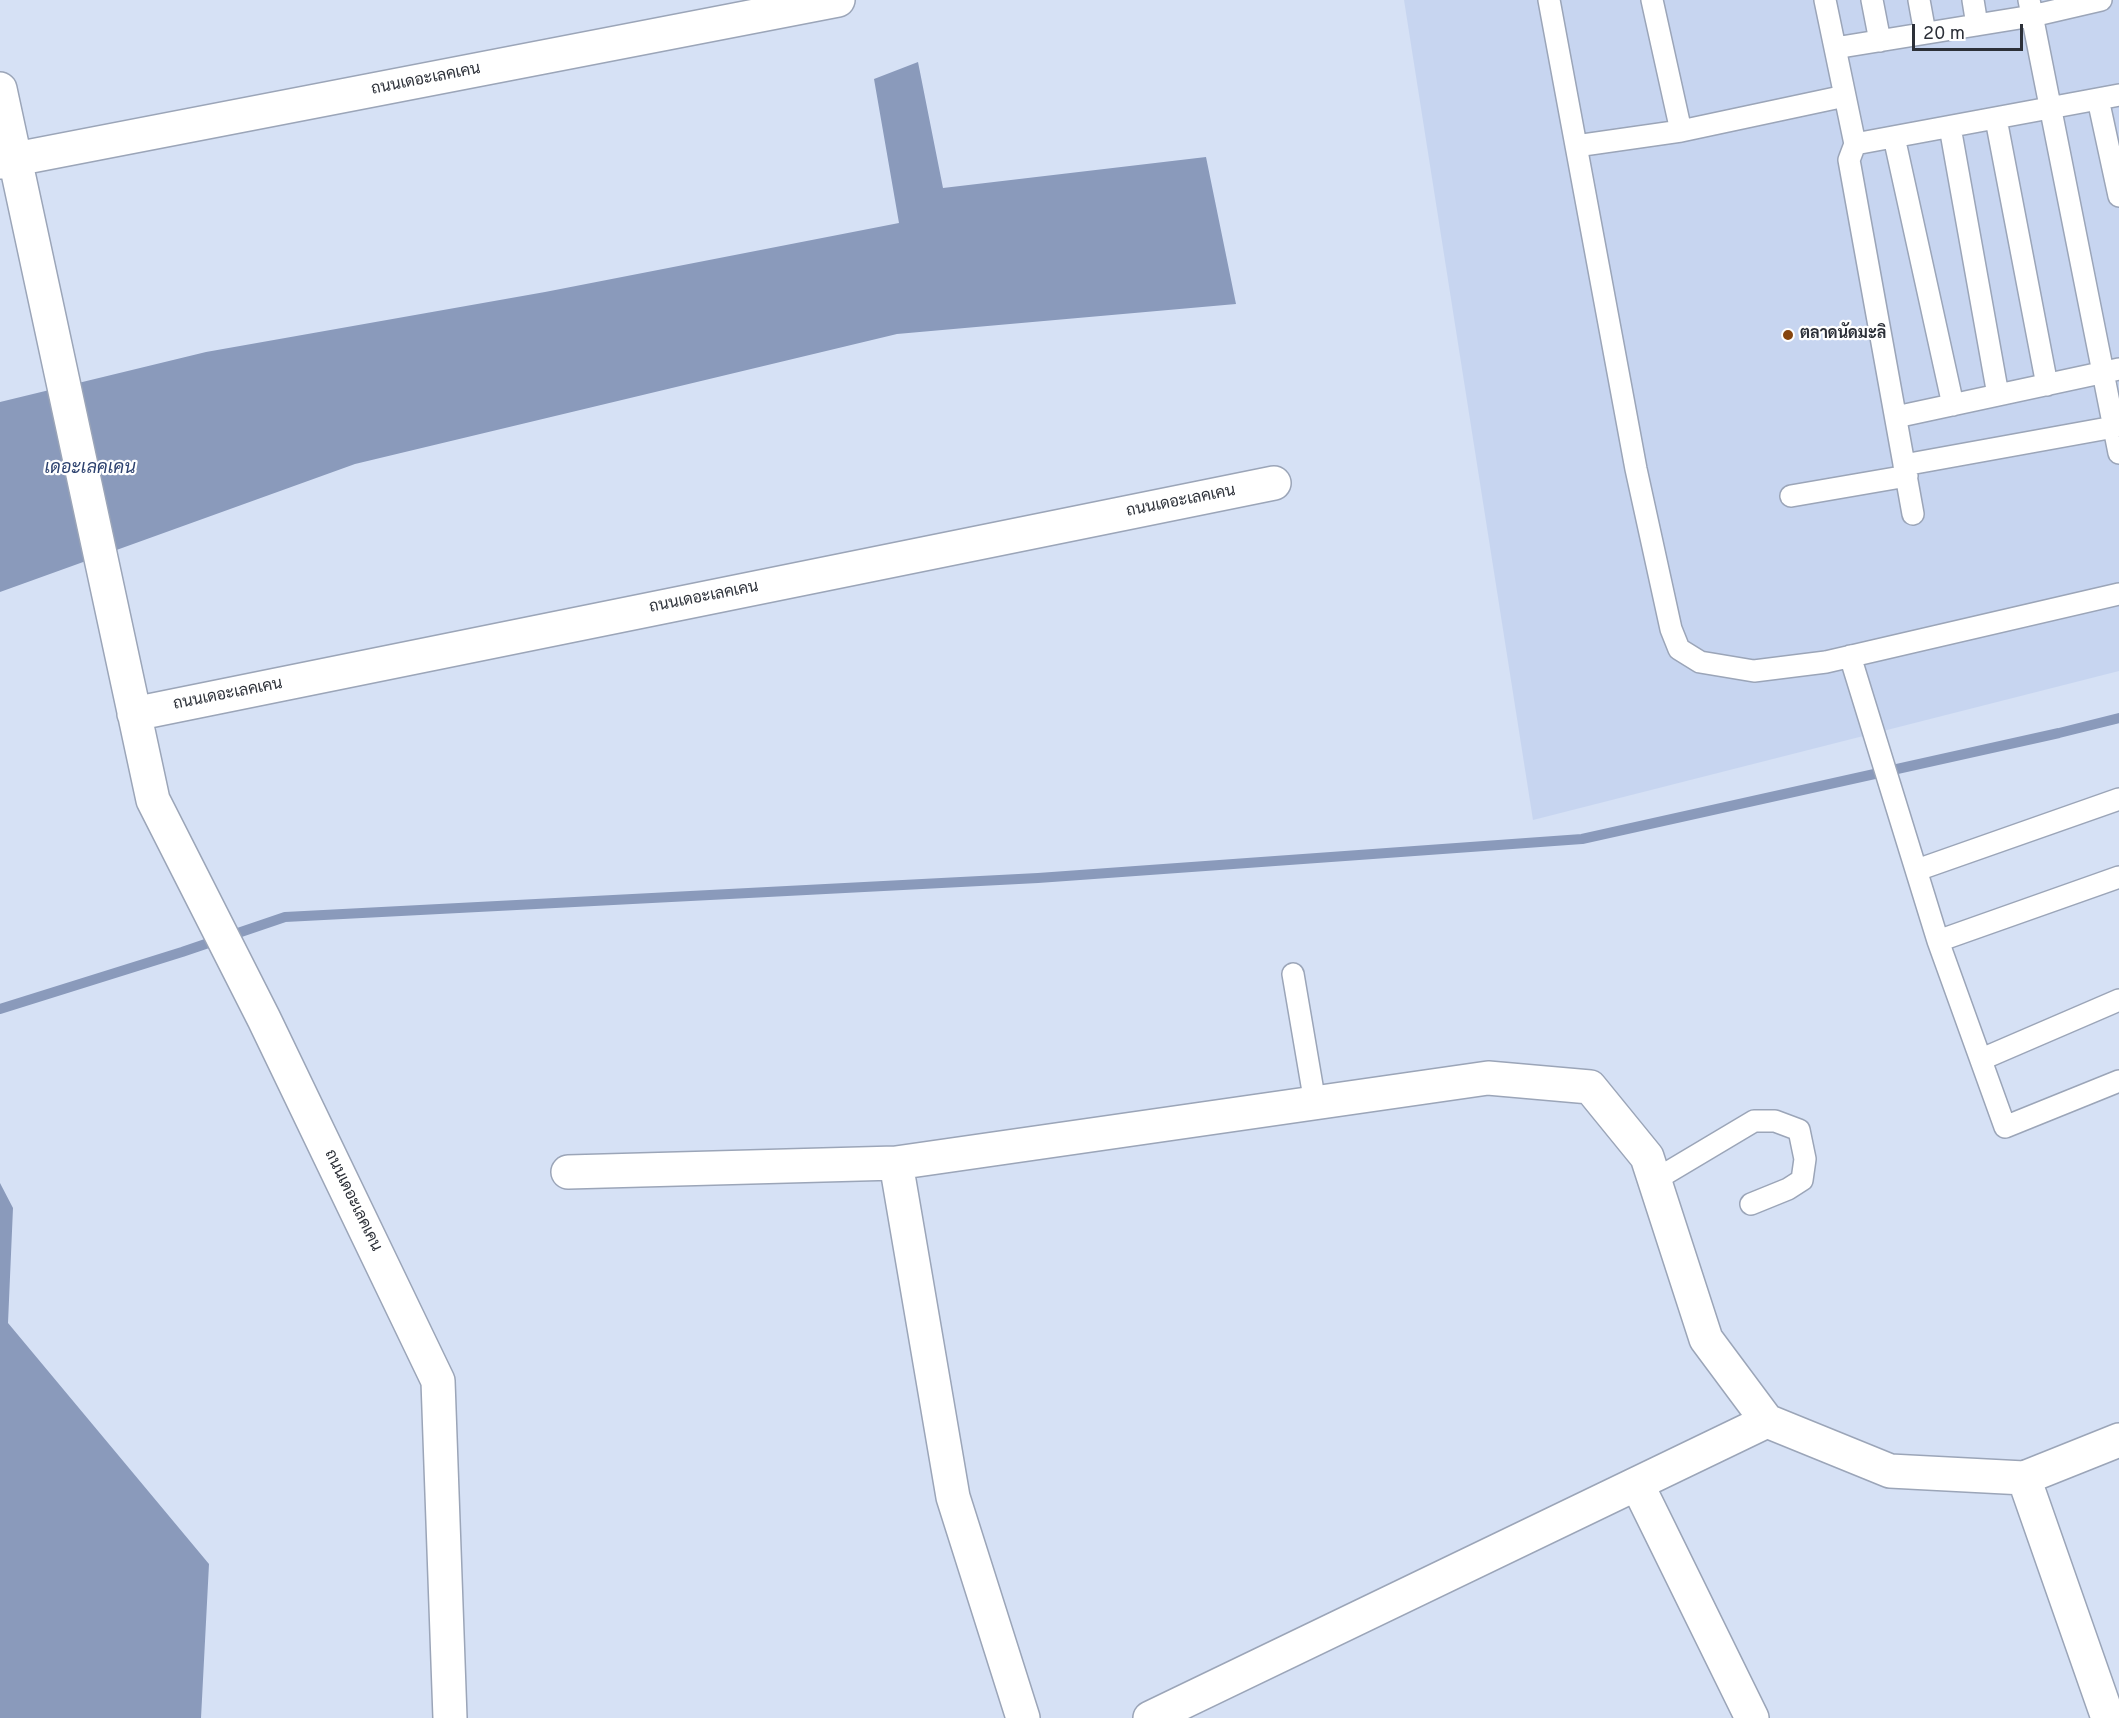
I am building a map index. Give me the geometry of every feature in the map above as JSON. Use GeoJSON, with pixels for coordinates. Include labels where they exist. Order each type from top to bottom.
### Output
{"type":"FeatureCollection","features":[{"type":"Feature","properties":{"kind":"street","name":"ถนนเดอะเลคเคน"},"geometry":{"type":"LineString","coordinates":[[7,161],[838,0]]}},
{"type":"Feature","properties":{"kind":"street","name":"ถนนเดอะเลคเคน"},"geometry":{"type":"LineString","coordinates":[[0,89],[7,161],[56,350],[153,800],[264,1019],[438,1382],[450,1718]]}},
{"type":"Feature","properties":{"kind":"street","name":"ถนนเดอะเลคเคน"},"geometry":{"type":"LineString","coordinates":[[134,714],[1274,483]]}},
{"type":"Feature","properties":{"kind":"street"},"geometry":{"type":"LineString","coordinates":[[568,1172],[896,1163],[1488,1078],[1590,1087],[1647,1157],[1706,1339],[1767,1421],[1890,1471],[2024,1478],[2119,1440]]}},
{"type":"Feature","properties":{"kind":"street"},"geometry":{"type":"LineString","coordinates":[[896,1163],[953,1497],[1023,1718]]}},
{"type":"Feature","properties":{"kind":"street"},"geometry":{"type":"LineString","coordinates":[[1150,1718],[1767,1421]]}},
{"type":"Feature","properties":{"kind":"street"},"geometry":{"type":"LineString","coordinates":[[2024,1478],[2108,1718]]}},
{"type":"Feature","properties":{"kind":"street"},"geometry":{"type":"LineString","coordinates":[[1636,1484],[1752,1718]]}},
{"type":"Feature","properties":{"kind":"lane"},"geometry":{"type":"LineString","coordinates":[[1549,0],[1636,469],[1671,628],[1679,649],[1700,662],[1754,671],[1826,662],[2119,594]]}},
{"type":"Feature","properties":{"kind":"lane"},"geometry":{"type":"LineString","coordinates":[[1652,0],[1681,131]]}},
{"type":"Feature","properties":{"kind":"lane"},"geometry":{"type":"LineString","coordinates":[[1825,0],[1855,144],[1849,160],[1913,514]]}},
{"type":"Feature","properties":{"kind":"lane"},"geometry":{"type":"LineString","coordinates":[[1872,0],[1880,41]]}},
{"type":"Feature","properties":{"kind":"lane"},"geometry":{"type":"LineString","coordinates":[[1919,0],[1925,33]]}},
{"type":"Feature","properties":{"kind":"lane"},"geometry":{"type":"LineString","coordinates":[[1973,0],[1977,25]]}},
{"type":"Feature","properties":{"kind":"lane"},"geometry":{"type":"LineString","coordinates":[[1835,48],[1977,25],[2031,8],[2101,0]]}},
{"type":"Feature","properties":{"kind":"lane"},"geometry":{"type":"LineString","coordinates":[[2031,8],[2050,109],[2111,371],[2119,453]]}},
{"type":"Feature","properties":{"kind":"lane"},"geometry":{"type":"LineString","coordinates":[[1576,146],[1681,131],[1845,96]]}},
{"type":"Feature","properties":{"kind":"lane"},"geometry":{"type":"LineString","coordinates":[[1855,144],[2109,97],[2119,195]]}},
{"type":"Feature","properties":{"kind":"lane"},"geometry":{"type":"LineString","coordinates":[[1996,119],[2047,385]]}},
{"type":"Feature","properties":{"kind":"lane"},"geometry":{"type":"LineString","coordinates":[[1950,127],[1998,395]]}},
{"type":"Feature","properties":{"kind":"lane"},"geometry":{"type":"LineString","coordinates":[[1894,137],[1953,405]]}},
{"type":"Feature","properties":{"kind":"lane"},"geometry":{"type":"LineString","coordinates":[[1896,417],[2111,371]]}},
{"type":"Feature","properties":{"kind":"lane"},"geometry":{"type":"LineString","coordinates":[[1791,496],[2116,427]]}},
{"type":"Feature","properties":{"kind":"lane"},"geometry":{"type":"LineString","coordinates":[[1850,656],[1938,941],[2005,1127],[2119,1081]]}},
{"type":"Feature","properties":{"kind":"lane"},"geometry":{"type":"LineString","coordinates":[[1917,870],[2119,799]]}},
{"type":"Feature","properties":{"kind":"lane"},"geometry":{"type":"LineString","coordinates":[[1938,941],[2119,877]]}},
{"type":"Feature","properties":{"kind":"lane"},"geometry":{"type":"LineString","coordinates":[[1293,974],[1315,1103]]}},
{"type":"Feature","properties":{"kind":"lane"},"geometry":{"type":"LineString","coordinates":[[1982,1059],[2119,1000]]}},
{"type":"Feature","properties":{"kind":"lane"},"geometry":{"type":"LineString","coordinates":[[1655,1180],[1754,1121],[1775,1121],[1798,1130],[1805,1159],[1802,1180],[1788,1189],[1751,1204]]}},
{"type":"Feature","properties":{"kind":"shaded area","name":"ตลาดนัดมะลิ"},"geometry":{"type":"Polygon","coordinates":[[[1404,0],[2119,0],[2119,671],[1533,820],[1404,0]]]}},
{"type":"Feature","properties":{"kind":"water","name":"เดอะเลคเคน"},"geometry":{"type":"Polygon","coordinates":[[[918,62],[943,188],[1206,157],[1236,304],[897,334],[355,464],[0,592],[0,402],[206,352],[545,292],[899,223],[874,79],[918,62]]]}},
{"type":"Feature","properties":{"kind":"water"},"geometry":{"type":"Polygon","coordinates":[[[0,1183],[13,1208],[8,1323],[209,1564],[201,1718],[0,1718],[0,1183]]]}},
{"type":"Feature","properties":{"kind":"waterway"},"geometry":{"type":"LineString","coordinates":[[0,1009],[285,917],[1038,878],[1582,839],[2119,718]]}},
{"type":"Feature","properties":{"kind":"place","name":"ตลาดนัดมะลิ"},"geometry":{"type":"Point","coordinates":[1788,335]}}]}
